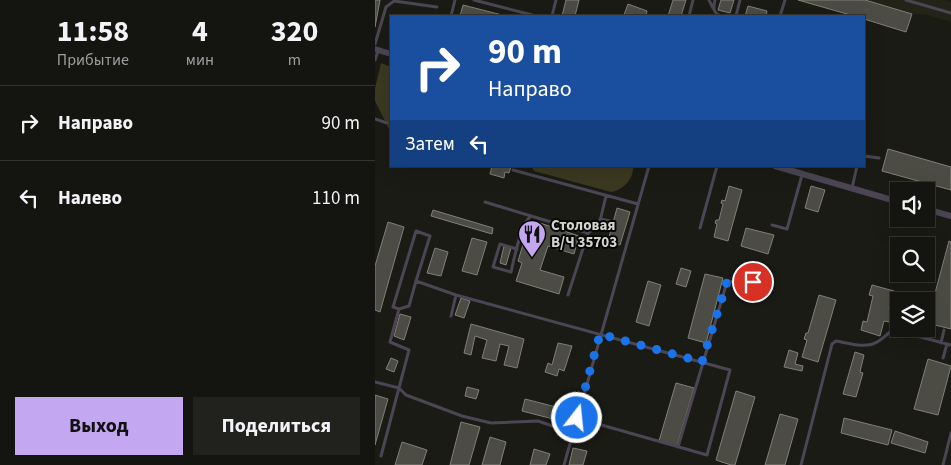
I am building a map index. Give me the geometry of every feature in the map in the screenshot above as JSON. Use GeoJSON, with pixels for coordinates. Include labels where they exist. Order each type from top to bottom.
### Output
{"type":"FeatureCollection","features":[{"type":"Feature","properties":{"kind":"street"},"geometry":{"type":"LineString","coordinates":[[376,48],[390,54]]}},
{"type":"Feature","properties":{"kind":"street"},"geometry":{"type":"LineString","coordinates":[[782,167],[796,169],[803,174],[890,200]]}},
{"type":"Feature","properties":{"kind":"street"},"geometry":{"type":"LineString","coordinates":[[935,212],[951,216]]}},
{"type":"Feature","properties":{"kind":"lane"},"geometry":{"type":"LineString","coordinates":[[451,15],[455,0]]}},
{"type":"Feature","properties":{"kind":"lane"},"geometry":{"type":"LineString","coordinates":[[474,0],[532,15]]}},
{"type":"Feature","properties":{"kind":"lane"},"geometry":{"type":"LineString","coordinates":[[552,15],[556,0]]}},
{"type":"Feature","properties":{"kind":"lane"},"geometry":{"type":"LineString","coordinates":[[689,15],[693,0]]}},
{"type":"Feature","properties":{"kind":"lane"},"geometry":{"type":"LineString","coordinates":[[709,0],[714,12],[719,15]]}},
{"type":"Feature","properties":{"kind":"lane"},"geometry":{"type":"LineString","coordinates":[[713,8],[715,0]]}},
{"type":"Feature","properties":{"kind":"lane"},"geometry":{"type":"LineString","coordinates":[[736,15],[741,0]]}},
{"type":"Feature","properties":{"kind":"lane"},"geometry":{"type":"LineString","coordinates":[[780,15],[785,0]]}},
{"type":"Feature","properties":{"kind":"lane"},"geometry":{"type":"LineString","coordinates":[[906,0],[951,13]]}},
{"type":"Feature","properties":{"kind":"lane"},"geometry":{"type":"LineString","coordinates":[[375,60],[386,7],[389,3],[393,1],[437,7]]}},
{"type":"Feature","properties":{"kind":"lane"},"geometry":{"type":"LineString","coordinates":[[375,119],[387,122]]}},
{"type":"Feature","properties":{"kind":"lane"},"geometry":{"type":"LineString","coordinates":[[865,156],[879,158]]}},
{"type":"Feature","properties":{"kind":"lane"},"geometry":{"type":"LineString","coordinates":[[564,465],[649,167]]}},
{"type":"Feature","properties":{"kind":"lane"},"geometry":{"type":"LineString","coordinates":[[700,228],[717,167]]}},
{"type":"Feature","properties":{"kind":"lane"},"geometry":{"type":"LineString","coordinates":[[852,189],[857,167]]}},
{"type":"Feature","properties":{"kind":"lane"},"geometry":{"type":"LineString","coordinates":[[513,170],[638,204]]}},
{"type":"Feature","properties":{"kind":"lane"},"geometry":{"type":"LineString","coordinates":[[772,224],[787,228],[803,174]]}},
{"type":"Feature","properties":{"kind":"lane"},"geometry":{"type":"LineString","coordinates":[[568,295],[588,233],[599,225],[606,196]]}},
{"type":"Feature","properties":{"kind":"lane"},"geometry":{"type":"LineString","coordinates":[[485,202],[588,233]]}},
{"type":"Feature","properties":{"kind":"lane"},"geometry":{"type":"LineString","coordinates":[[517,249],[500,244],[493,267],[511,272],[526,220],[531,216]]}},
{"type":"Feature","properties":{"kind":"lane"},"geometry":{"type":"LineString","coordinates":[[600,219],[610,221]]}},
{"type":"Feature","properties":{"kind":"lane"},"geometry":{"type":"LineString","coordinates":[[416,232],[430,236],[416,281],[409,306],[399,309],[393,307],[416,232]]}},
{"type":"Feature","properties":{"kind":"lane"},"geometry":{"type":"LineString","coordinates":[[678,447],[727,282],[739,280],[753,282]]}},
{"type":"Feature","properties":{"kind":"lane"},"geometry":{"type":"LineString","coordinates":[[416,281],[456,295],[730,370],[707,455],[577,418]]}},
{"type":"Feature","properties":{"kind":"lane"},"geometry":{"type":"LineString","coordinates":[[451,316],[456,295]]}},
{"type":"Feature","properties":{"kind":"lane"},"geometry":{"type":"LineString","coordinates":[[381,456],[409,350],[390,342],[399,309]]}},
{"type":"Feature","properties":{"kind":"lane"},"geometry":{"type":"LineString","coordinates":[[801,465],[832,344],[836,341],[859,345],[875,344],[893,330],[949,344],[943,358]]}},
{"type":"Feature","properties":{"kind":"lane"},"geometry":{"type":"LineString","coordinates":[[941,342],[944,330]]}},
{"type":"Feature","properties":{"kind":"lane"},"geometry":{"type":"LineString","coordinates":[[375,382],[399,388],[406,395],[462,416],[491,424],[538,421],[561,429]]}},
{"type":"Feature","properties":{"kind":"lane"},"geometry":{"type":"LineString","coordinates":[[943,465],[951,434]]}},
{"type":"Feature","properties":{"kind":"shaded area"},"geometry":{"type":"Polygon","coordinates":[[[865,0],[945,0],[951,2],[951,22],[927,15],[912,14],[865,0]]]}},
{"type":"Feature","properties":{"kind":"shaded area"},"geometry":{"type":"Polygon","coordinates":[[[381,63],[390,67],[390,131],[375,101],[375,88],[381,63]]]}},
{"type":"Feature","properties":{"kind":"shaded area"},"geometry":{"type":"Polygon","coordinates":[[[532,167],[633,167],[632,175],[627,183],[620,189],[611,192],[534,171],[532,167]]]}},
{"type":"Feature","properties":{"kind":"building"},"geometry":{"type":"Polygon","coordinates":[[[375,0],[380,0],[375,27],[375,0]]]}},
{"type":"Feature","properties":{"kind":"building"},"geometry":{"type":"Polygon","coordinates":[[[566,0],[579,0],[575,15],[562,15],[566,0]]]}},
{"type":"Feature","properties":{"kind":"building"},"geometry":{"type":"Polygon","coordinates":[[[673,0],[686,0],[681,15],[668,15],[673,0]]]}},
{"type":"Feature","properties":{"kind":"building"},"geometry":{"type":"Polygon","coordinates":[[[721,0],[734,0],[730,13],[718,10],[721,0]]]}},
{"type":"Feature","properties":{"kind":"building"},"geometry":{"type":"Polygon","coordinates":[[[798,0],[865,0],[912,14],[906,32],[865,19],[865,15],[850,15],[798,0]]]}},
{"type":"Feature","properties":{"kind":"building"},"geometry":{"type":"Polygon","coordinates":[[[628,4],[647,11],[646,15],[624,15],[628,4]]]}},
{"type":"Feature","properties":{"kind":"building"},"geometry":{"type":"Polygon","coordinates":[[[463,5],[502,15],[460,15],[463,5]]]}},
{"type":"Feature","properties":{"kind":"building"},"geometry":{"type":"Polygon","coordinates":[[[748,6],[767,11],[766,15],[745,15],[748,6]]]}},
{"type":"Feature","properties":{"kind":"building"},"geometry":{"type":"Polygon","coordinates":[[[888,149],[951,167],[951,190],[935,186],[935,182],[922,182],[882,171],[888,149]]]}},
{"type":"Feature","properties":{"kind":"building"},"geometry":{"type":"Polygon","coordinates":[[[492,167],[511,167],[509,173],[505,172],[504,178],[490,174],[492,167]]]}},
{"type":"Feature","properties":{"kind":"building"},"geometry":{"type":"Polygon","coordinates":[[[729,186],[742,190],[728,241],[714,237],[717,224],[715,223],[716,220],[719,220],[723,204],[721,203],[722,200],[725,201],[729,186]]]}},
{"type":"Feature","properties":{"kind":"building"},"geometry":{"type":"Polygon","coordinates":[[[811,186],[825,190],[818,212],[805,208],[811,186]]]}},
{"type":"Feature","properties":{"kind":"building"},"geometry":{"type":"Polygon","coordinates":[[[617,208],[630,212],[620,245],[608,241],[617,208]]]}},
{"type":"Feature","properties":{"kind":"building"},"geometry":{"type":"Polygon","coordinates":[[[433,210],[493,228],[492,234],[431,216],[433,210]]]}},
{"type":"Feature","properties":{"kind":"building","name":"Столовая В/Ч 35703"},"geometry":{"type":"Polygon","coordinates":[[[534,221],[579,236],[574,254],[548,246],[540,270],[564,277],[559,294],[516,281],[522,263],[518,261],[525,238],[528,239],[534,221]]]}},
{"type":"Feature","properties":{"kind":"building"},"geometry":{"type":"Polygon","coordinates":[[[388,222],[404,227],[380,312],[375,310],[375,266],[388,222]]]}},
{"type":"Feature","properties":{"kind":"building"},"geometry":{"type":"Polygon","coordinates":[[[746,228],[774,235],[768,254],[741,246],[746,228]]]}},
{"type":"Feature","properties":{"kind":"building"},"geometry":{"type":"Polygon","coordinates":[[[472,238],[487,242],[477,275],[462,271],[472,238]]]}},
{"type":"Feature","properties":{"kind":"building"},"geometry":{"type":"Polygon","coordinates":[[[949,241],[951,242],[951,329],[935,325],[935,293],[949,241]]]}},
{"type":"Feature","properties":{"kind":"building"},"geometry":{"type":"Polygon","coordinates":[[[504,246],[511,248],[506,265],[500,263],[504,246]]]}},
{"type":"Feature","properties":{"kind":"building"},"geometry":{"type":"Polygon","coordinates":[[[435,248],[448,252],[441,276],[427,273],[435,248]]]}},
{"type":"Feature","properties":{"kind":"building"},"geometry":{"type":"Polygon","coordinates":[[[681,268],[691,271],[686,287],[676,284],[681,268]]]}},
{"type":"Feature","properties":{"kind":"building"},"geometry":{"type":"Polygon","coordinates":[[[705,274],[723,278],[706,343],[688,338],[705,274]]]}},
{"type":"Feature","properties":{"kind":"building"},"geometry":{"type":"Polygon","coordinates":[[[648,281],[661,285],[649,326],[636,322],[648,281]]]}},
{"type":"Feature","properties":{"kind":"building"},"geometry":{"type":"Polygon","coordinates":[[[872,285],[894,291],[890,292],[890,322],[884,321],[880,336],[861,330],[863,321],[867,322],[873,296],[869,295],[872,285]]]}},
{"type":"Feature","properties":{"kind":"building"},"geometry":{"type":"Polygon","coordinates":[[[819,295],[836,300],[818,362],[802,357],[807,340],[804,339],[806,333],[808,333],[819,295]]]}},
{"type":"Feature","properties":{"kind":"building"},"geometry":{"type":"Polygon","coordinates":[[[461,298],[470,301],[464,318],[455,315],[461,298]]]}},
{"type":"Feature","properties":{"kind":"building"},"geometry":{"type":"Polygon","coordinates":[[[400,314],[411,317],[404,340],[394,336],[400,314]]]}},
{"type":"Feature","properties":{"kind":"building"},"geometry":{"type":"Polygon","coordinates":[[[471,324],[524,339],[517,368],[504,365],[509,346],[500,344],[496,361],[482,358],[487,340],[475,336],[471,355],[464,353],[471,324]]]}},
{"type":"Feature","properties":{"kind":"building"},"geometry":{"type":"Polygon","coordinates":[[[558,343],[572,346],[564,371],[559,369],[557,376],[545,372],[548,363],[552,365],[558,343]]]}},
{"type":"Feature","properties":{"kind":"building"},"geometry":{"type":"Polygon","coordinates":[[[789,350],[798,353],[795,364],[803,366],[802,371],[784,367],[789,350]]]}},
{"type":"Feature","properties":{"kind":"building"},"geometry":{"type":"Polygon","coordinates":[[[855,352],[864,355],[860,372],[863,373],[856,397],[843,394],[855,352]]]}},
{"type":"Feature","properties":{"kind":"building"},"geometry":{"type":"Polygon","coordinates":[[[391,358],[398,361],[394,372],[386,369],[391,358]]]}},
{"type":"Feature","properties":{"kind":"building"},"geometry":{"type":"Polygon","coordinates":[[[928,359],[951,366],[938,415],[914,409],[928,359]]]}},
{"type":"Feature","properties":{"kind":"building"},"geometry":{"type":"Polygon","coordinates":[[[676,383],[694,388],[677,446],[659,441],[676,383]]]}},
{"type":"Feature","properties":{"kind":"building"},"geometry":{"type":"Polygon","coordinates":[[[467,387],[479,390],[476,399],[465,396],[467,387]]]}},
{"type":"Feature","properties":{"kind":"building"},"geometry":{"type":"Polygon","coordinates":[[[736,391],[755,397],[735,465],[731,465],[716,460],[736,391]]]}},
{"type":"Feature","properties":{"kind":"building"},"geometry":{"type":"Polygon","coordinates":[[[375,395],[388,399],[375,445],[375,395]]]}},
{"type":"Feature","properties":{"kind":"building"},"geometry":{"type":"Polygon","coordinates":[[[525,399],[564,409],[561,421],[522,411],[525,399]]]}},
{"type":"Feature","properties":{"kind":"building"},"geometry":{"type":"Polygon","coordinates":[[[780,414],[798,419],[785,465],[765,465],[780,414]]]}},
{"type":"Feature","properties":{"kind":"building"},"geometry":{"type":"Polygon","coordinates":[[[844,418],[892,430],[888,445],[841,433],[844,418]]]}},
{"type":"Feature","properties":{"kind":"building"},"geometry":{"type":"Polygon","coordinates":[[[461,422],[480,427],[469,465],[450,465],[461,422]]]}},
{"type":"Feature","properties":{"kind":"building"},"geometry":{"type":"Polygon","coordinates":[[[895,431],[928,442],[925,453],[891,443],[895,431]]]}},
{"type":"Feature","properties":{"kind":"building"},"geometry":{"type":"Polygon","coordinates":[[[490,437],[506,442],[500,465],[482,465],[490,437]]]}},
{"type":"Feature","properties":{"kind":"building"},"geometry":{"type":"Polygon","coordinates":[[[402,442],[427,450],[422,465],[395,465],[402,442]]]}},
{"type":"Feature","properties":{"kind":"building"},"geometry":{"type":"Polygon","coordinates":[[[573,448],[587,451],[583,465],[569,465],[573,448]]]}},
{"type":"Feature","properties":{"kind":"building"},"geometry":{"type":"Polygon","coordinates":[[[534,449],[550,454],[546,465],[530,465],[534,449]]]}},
{"type":"Feature","properties":{"kind":"place","name":"Столовая В/Ч 35703"},"geometry":{"type":"Point","coordinates":[532,258]}},
{"type":"Feature","properties":{"kind":"route"},"geometry":{"type":"LineString","coordinates":[[577,418],[600,334],[702,362],[727,282],[739,280],[753,282]]}}]}
